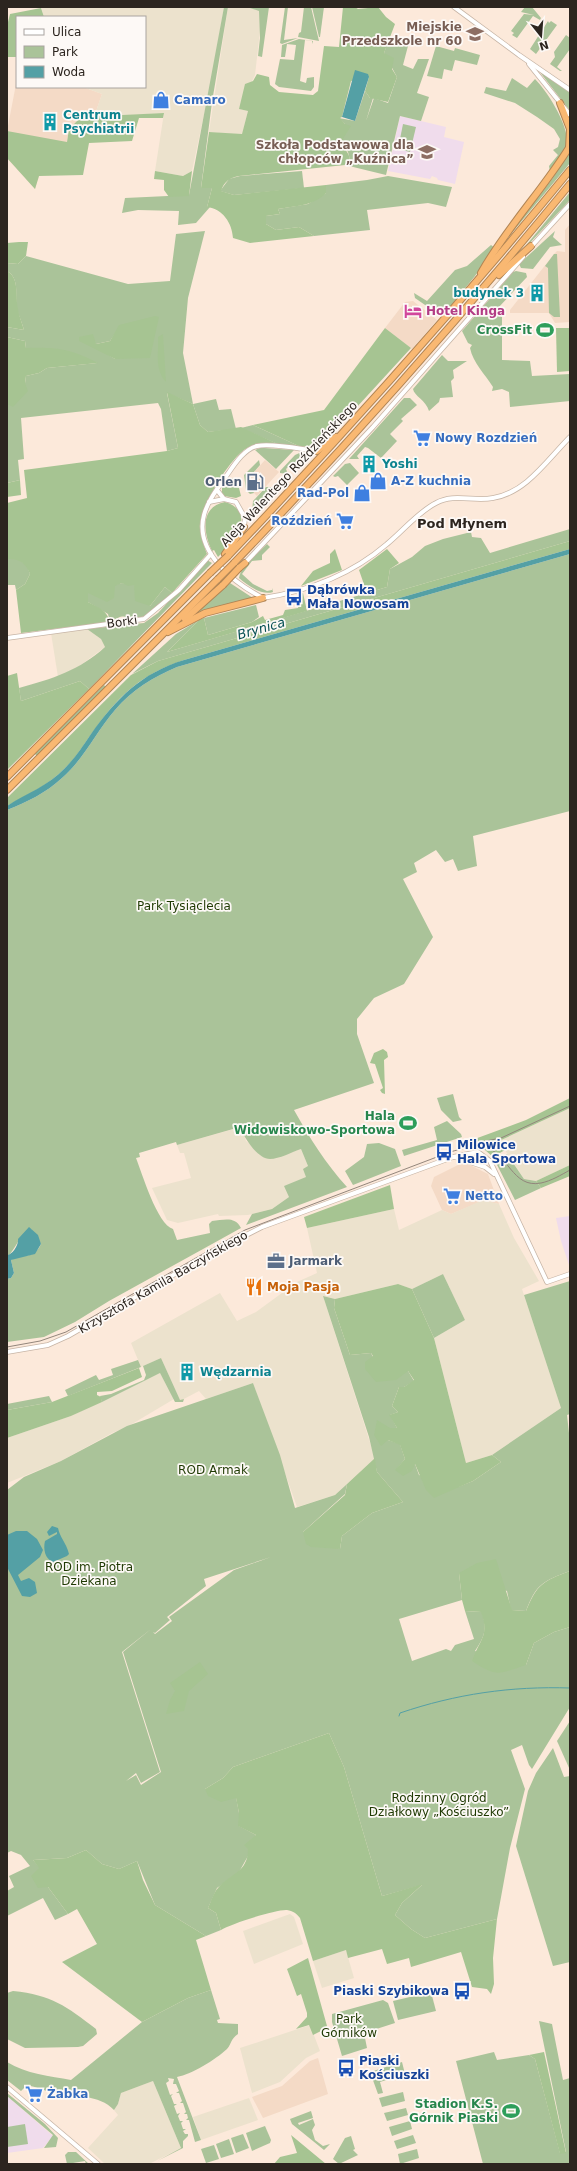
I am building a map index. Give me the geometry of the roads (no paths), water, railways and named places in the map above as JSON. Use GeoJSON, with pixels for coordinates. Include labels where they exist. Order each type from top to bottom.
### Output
{"type":"FeatureCollection","features":[{"type":"Feature","properties":{"kind":"highway"},"geometry":{"type":"LineString","coordinates":[[474,285],[486,264],[554,171],[569,147],[570,129],[560,103]]}},
{"type":"Feature","properties":{"kind":"highway","name":"Aleja Walentego Roździeńskiego"},"geometry":{"type":"LineString","coordinates":[[7,777],[130,655],[349,428],[474,285],[570,170]]}},
{"type":"Feature","properties":{"kind":"highway","name":"Aleja Walentego Roździeńskiego"},"geometry":{"type":"LineString","coordinates":[[7,790],[218,580],[353,436],[487,285],[570,184]]}},
{"type":"Feature","properties":{"kind":"highway"},"geometry":{"type":"LineString","coordinates":[[487,285],[531,246]]}},
{"type":"Feature","properties":{"kind":"highway"},"geometry":{"type":"LineString","coordinates":[[317,451],[349,428]]}},
{"type":"Feature","properties":{"kind":"highway"},"geometry":{"type":"LineString","coordinates":[[226,555],[244,527]]}},
{"type":"Feature","properties":{"kind":"highway"},"geometry":{"type":"LineString","coordinates":[[178,626],[223,585],[245,562]]}},
{"type":"Feature","properties":{"kind":"highway"},"geometry":{"type":"LineString","coordinates":[[158,639],[178,626],[210,611],[263,598]]}},
{"type":"Feature","properties":{"kind":"street"},"geometry":{"type":"LineString","coordinates":[[454,7],[528,62],[570,90]]}},
{"type":"Feature","properties":{"kind":"street"},"geometry":{"type":"LineString","coordinates":[[528,62],[570,115]]}},
{"type":"Feature","properties":{"kind":"street"},"geometry":{"type":"LineString","coordinates":[[245,562],[373,427],[531,246],[570,204]]}},
{"type":"Feature","properties":{"kind":"street"},"geometry":{"type":"LineString","coordinates":[[317,451],[268,446],[253,448],[239,459],[209,502],[204,515],[203,530],[211,554],[242,586],[263,598],[302,589],[345,573],[386,545],[440,500],[453,498],[493,498],[513,492],[530,479],[570,437]]}},
{"type":"Feature","properties":{"kind":"street"},"geometry":{"type":"LineString","coordinates":[[217,490],[224,499]]}},
{"type":"Feature","properties":{"kind":"street"},"geometry":{"type":"LineString","coordinates":[[209,502],[224,499],[236,502],[245,518],[244,527]]}},
{"type":"Feature","properties":{"kind":"street","name":"Borki"},"geometry":{"type":"LineString","coordinates":[[7,638],[144,619],[158,609],[179,590],[211,554]]}},
{"type":"Feature","properties":{"kind":"street","name":"Krzysztofa Kamila Baczyńskiego"},"geometry":{"type":"LineString","coordinates":[[7,1352],[48,1344],[68,1336],[212,1252],[254,1231],[453,1157],[478,1152],[490,1161],[547,1282],[570,1274]]}},
{"type":"Feature","properties":{"kind":"street"},"geometry":{"type":"LineString","coordinates":[[453,1157],[485,1167],[497,1176]]}},
{"type":"Feature","properties":{"kind":"street"},"geometry":{"type":"LineString","coordinates":[[7,2087],[98,2164]]}},
{"type":"Feature","properties":{"kind":"water"},"geometry":{"type":"Polygon","coordinates":[[[355,70],[368,74],[369,77],[355,121],[342,117],[355,70]]]}},
{"type":"Feature","properties":{"kind":"water"},"geometry":{"type":"Polygon","coordinates":[[[570,549],[570,554],[177,667],[168,671],[143,685],[128,696],[108,718],[70,771],[36,797],[7,810],[7,806],[52,780],[76,756],[100,721],[120,699],[142,680],[169,665],[570,549]]]}},
{"type":"Feature","properties":{"kind":"water"},"geometry":{"type":"Polygon","coordinates":[[[29,1227],[38,1235],[41,1244],[35,1254],[11,1260],[14,1273],[11,1278],[7,1279],[7,1255],[15,1249],[18,1239],[29,1227]]]}},
{"type":"Feature","properties":{"kind":"water"},"geometry":{"type":"Polygon","coordinates":[[[52,1526],[58,1528],[69,1554],[53,1562],[46,1556],[44,1547],[45,1541],[57,1534],[57,1532],[49,1536],[47,1532],[52,1526]]]}},
{"type":"Feature","properties":{"kind":"water"},"geometry":{"type":"Polygon","coordinates":[[[16,1531],[27,1531],[37,1539],[43,1550],[40,1557],[18,1575],[21,1581],[29,1578],[35,1582],[37,1593],[30,1597],[22,1596],[7,1567],[7,1535],[16,1531]]]}},
{"type":"Feature","properties":{"kind":"waterway"},"geometry":{"type":"LineString","coordinates":[[399,1716],[400,1713],[421,1706],[463,1696],[526,1688],[570,1688]]}},
{"type":"Feature","properties":{"kind":"tram line"},"geometry":{"type":"LineString","coordinates":[[476,1143],[501,1138],[570,1106]]}},
{"type":"Feature","properties":{"kind":"tram line"},"geometry":{"type":"LineString","coordinates":[[7,1347],[40,1341],[66,1332],[245,1230],[450,1152],[471,1147],[484,1147],[492,1150],[517,1176],[523,1181],[531,1183],[548,1181],[570,1170]]}},
{"type":"Feature","properties":{"kind":"place","name":"Miejskie Przedszkole nr 60"},"geometry":{"type":"Point","coordinates":[475,34]}},
{"type":"Feature","properties":{"kind":"place","name":"Camaro"},"geometry":{"type":"Point","coordinates":[161,100]}},
{"type":"Feature","properties":{"kind":"place","name":"Centrum Psychiatrii"},"geometry":{"type":"Point","coordinates":[50,122]}},
{"type":"Feature","properties":{"kind":"place","name":"Szkoła Podstawowa dla chłopców „Kuźnica”"},"geometry":{"type":"Point","coordinates":[427,152]}},
{"type":"Feature","properties":{"kind":"place","name":"budynek 3"},"geometry":{"type":"Point","coordinates":[537,293]}},
{"type":"Feature","properties":{"kind":"place","name":"Hotel Kinga"},"geometry":{"type":"Point","coordinates":[413,311]}},
{"type":"Feature","properties":{"kind":"place","name":"CrossFit"},"geometry":{"type":"Point","coordinates":[545,330]}},
{"type":"Feature","properties":{"kind":"place","name":"Nowy Rozdzień"},"geometry":{"type":"Point","coordinates":[422,438]}},
{"type":"Feature","properties":{"kind":"place","name":"Yoshi"},"geometry":{"type":"Point","coordinates":[369,464]}},
{"type":"Feature","properties":{"kind":"place","name":"A-Z kuchnia"},"geometry":{"type":"Point","coordinates":[378,481]}},
{"type":"Feature","properties":{"kind":"place","name":"Orlen"},"geometry":{"type":"Point","coordinates":[255,482]}},
{"type":"Feature","properties":{"kind":"place","name":"Rad-Pol"},"geometry":{"type":"Point","coordinates":[362,493]}},
{"type":"Feature","properties":{"kind":"place","name":"Roździeń"},"geometry":{"type":"Point","coordinates":[345,521]}},
{"type":"Feature","properties":{"kind":"place","name":"Dąbrówka Mała Nowosam"},"geometry":{"type":"Point","coordinates":[294,597]}},
{"type":"Feature","properties":{"kind":"place","name":"Hala Widowiskowo-Sportowa"},"geometry":{"type":"Point","coordinates":[408,1123]}},
{"type":"Feature","properties":{"kind":"place","name":"Milowice Hala Sportowa"},"geometry":{"type":"Point","coordinates":[444,1152]}},
{"type":"Feature","properties":{"kind":"place","name":"Netto"},"geometry":{"type":"Point","coordinates":[452,1196]}},
{"type":"Feature","properties":{"kind":"place","name":"Jarmark"},"geometry":{"type":"Point","coordinates":[276,1261]}},
{"type":"Feature","properties":{"kind":"place","name":"Moja Pasja"},"geometry":{"type":"Point","coordinates":[254,1287]}},
{"type":"Feature","properties":{"kind":"place","name":"Wędzarnia"},"geometry":{"type":"Point","coordinates":[187,1372]}},
{"type":"Feature","properties":{"kind":"place","name":"Piaski Szybikowa"},"geometry":{"type":"Point","coordinates":[462,1991]}},
{"type":"Feature","properties":{"kind":"place","name":"Piaski Kościuszki"},"geometry":{"type":"Point","coordinates":[346,2068]}},
{"type":"Feature","properties":{"kind":"place","name":"Żabka"},"geometry":{"type":"Point","coordinates":[34,2094]}},
{"type":"Feature","properties":{"kind":"place","name":"Stadion K.S. Górnik Piaski"},"geometry":{"type":"Point","coordinates":[511,2111]}},
{"type":"Feature","properties":{"kind":"district","name":"Pod Młynem"},"geometry":{"type":"Point","coordinates":[462,523]}},
{"type":"Feature","properties":{"kind":"water label","name":"Brynica"},"geometry":{"type":"Point","coordinates":[261,628]}},
{"type":"Feature","properties":{"kind":"park label","name":"Park Tysiąclecia"},"geometry":{"type":"Point","coordinates":[184,906]}},
{"type":"Feature","properties":{"kind":"park label","name":"ROD Armak"},"geometry":{"type":"Point","coordinates":[213,1470]}},
{"type":"Feature","properties":{"kind":"park label","name":"ROD im. Piotra Dziekana"},"geometry":{"type":"Point","coordinates":[89,1574]}},
{"type":"Feature","properties":{"kind":"park label","name":"Rodzinny Ogród Działkowy „Kościuszko”"},"geometry":{"type":"Point","coordinates":[439,1805]}},
{"type":"Feature","properties":{"kind":"park label","name":"Park Górników"},"geometry":{"type":"Point","coordinates":[349,2026]}}]}
